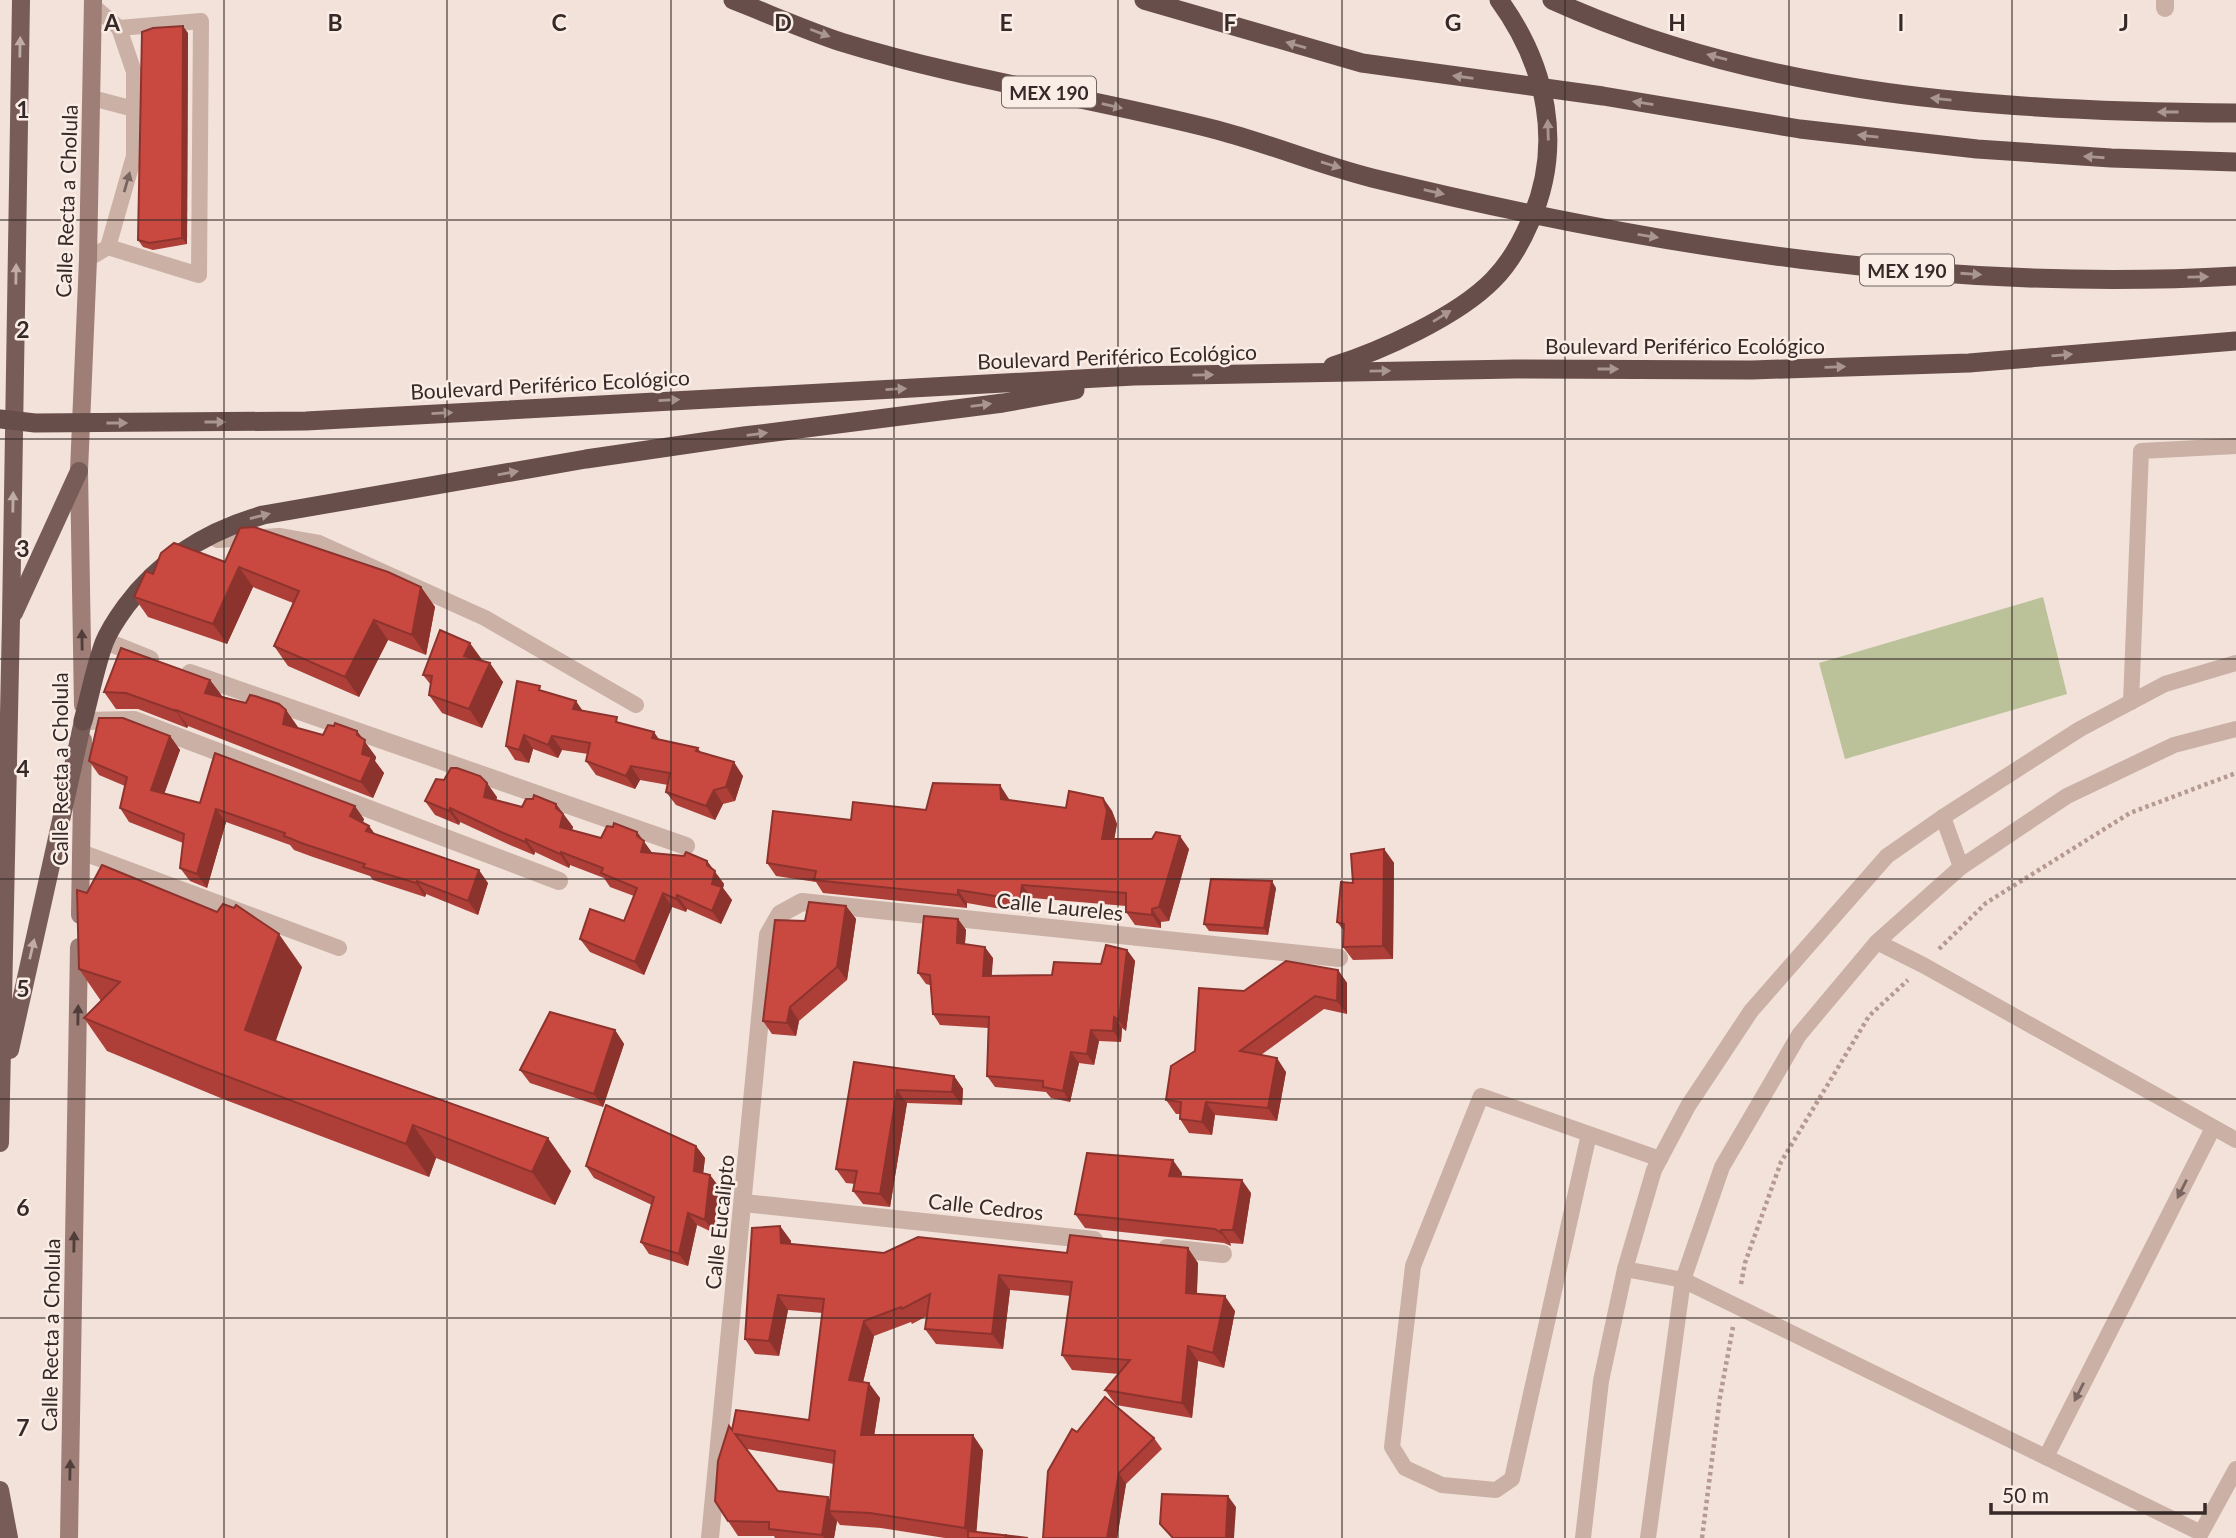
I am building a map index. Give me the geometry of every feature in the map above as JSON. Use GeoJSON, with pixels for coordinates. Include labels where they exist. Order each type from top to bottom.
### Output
{"type":"FeatureCollection","features":[{"type":"Feature","properties":{"kind":"highway","name":"MEX 190"},"geometry":{"type":"LineString","coordinates":[[733,0],[840,41],[933,66],[1219,130],[1368,177],[1580,225],[1740,251],[1904,270],[2048,279],[2236,276]]}},
{"type":"Feature","properties":{"kind":"highway"},"geometry":{"type":"LineString","coordinates":[[1144,0],[1362,63],[1603,96],[1800,129],[1977,149],[2111,158],[2236,162]]}},
{"type":"Feature","properties":{"kind":"highway"},"geometry":{"type":"LineString","coordinates":[[1312,372],[1382,348],[1451,311],[1492,281],[1511,258],[1526,233],[1538,205],[1549,150],[1545,95],[1537,69],[1514,20],[1499,0]]}},
{"type":"Feature","properties":{"kind":"highway"},"geometry":{"type":"LineString","coordinates":[[1552,0],[1675,46],[1780,73],[1846,86],[1913,96],[2059,108],[2236,113]]}},
{"type":"Feature","properties":{"kind":"highway","name":"Boulevard Periférico Ecológico"},"geometry":{"type":"LineString","coordinates":[[0,419],[35,423],[306,421],[1134,376],[1515,369],[1752,370],[1969,363],[2236,341]]}},
{"type":"Feature","properties":{"kind":"highway"},"geometry":{"type":"LineString","coordinates":[[83,721],[105,641],[138,590],[183,550],[235,523],[262,515],[559,464],[744,436],[1003,403],[1134,376]]}},
{"type":"Feature","properties":{"kind":"main road"},"geometry":{"type":"LineString","coordinates":[[0,1143],[21,0]]}},
{"type":"Feature","properties":{"kind":"main road","name":"Calle Recta a Cholula"},"geometry":{"type":"LineString","coordinates":[[69,1538],[83,721],[79,471],[88,260],[93,3]]}},
{"type":"Feature","properties":{"kind":"main road"},"geometry":{"type":"LineString","coordinates":[[11,619],[79,471]]}},
{"type":"Feature","properties":{"kind":"main road"},"geometry":{"type":"LineString","coordinates":[[1,1088],[83,721]]}},
{"type":"Feature","properties":{"kind":"main road"},"geometry":{"type":"LineString","coordinates":[[0,1490],[9,1538]]}},
{"type":"Feature","properties":{"kind":"street"},"geometry":{"type":"LineString","coordinates":[[105,641],[169,666],[685,846]]}},
{"type":"Feature","properties":{"kind":"street"},"geometry":{"type":"LineString","coordinates":[[83,721],[134,720],[559,881]]}},
{"type":"Feature","properties":{"kind":"street","name":"Calle Laureles"},"geometry":{"type":"LineString","coordinates":[[780,914],[802,902],[1339,958]]}},
{"type":"Feature","properties":{"kind":"street","name":"Calle Eucalipto"},"geometry":{"type":"LineString","coordinates":[[709,1538],[744,1203],[768,935],[780,914]]}},
{"type":"Feature","properties":{"kind":"street","name":"Calle Cedros"},"geometry":{"type":"LineString","coordinates":[[744,1203],[1113,1242]]}},
{"type":"Feature","properties":{"kind":"street"},"geometry":{"type":"LineString","coordinates":[[1154,1247],[1223,1254]]}},
{"type":"Feature","properties":{"kind":"lane"},"geometry":{"type":"LineString","coordinates":[[88,260],[108,247],[134,156],[134,72],[119,28],[93,3]]}},
{"type":"Feature","properties":{"kind":"lane"},"geometry":{"type":"LineString","coordinates":[[108,247],[199,275],[201,22],[119,28]]}},
{"type":"Feature","properties":{"kind":"lane"},"geometry":{"type":"LineString","coordinates":[[92,98],[134,109]]}},
{"type":"Feature","properties":{"kind":"lane"},"geometry":{"type":"LineString","coordinates":[[2131,702],[2141,451],[2236,446]]}},
{"type":"Feature","properties":{"kind":"lane"},"geometry":{"type":"LineString","coordinates":[[208,535],[218,540],[279,536],[318,543],[485,618],[636,705]]}},
{"type":"Feature","properties":{"kind":"lane"},"geometry":{"type":"LineString","coordinates":[[1583,1538],[1601,1381],[1625,1269],[1654,1170],[1688,1105],[1751,1012],[1887,856],[2080,729],[2165,684],[2236,663]]}},
{"type":"Feature","properties":{"kind":"lane"},"geometry":{"type":"LineString","coordinates":[[1648,1538],[1683,1280],[1723,1167],[1799,1035],[1877,942],[1961,867],[2067,796],[2174,745],[2236,729]]}},
{"type":"Feature","properties":{"kind":"lane"},"geometry":{"type":"LineString","coordinates":[[1943,817],[1961,867]]}},
{"type":"Feature","properties":{"kind":"lane"},"geometry":{"type":"LineString","coordinates":[[81,852],[340,948]]}},
{"type":"Feature","properties":{"kind":"lane"},"geometry":{"type":"LineString","coordinates":[[1877,942],[2236,1140]]}},
{"type":"Feature","properties":{"kind":"lane"},"geometry":{"type":"LineString","coordinates":[[1589,1134],[1512,1479],[1496,1490],[1442,1485],[1405,1468],[1392,1447],[1413,1266],[1481,1096],[1589,1134],[1660,1159]]}},
{"type":"Feature","properties":{"kind":"lane"},"geometry":{"type":"LineString","coordinates":[[2046,1457],[2213,1128]]}},
{"type":"Feature","properties":{"kind":"lane"},"geometry":{"type":"LineString","coordinates":[[1625,1269],[1683,1280],[2201,1533],[2236,1469]]}},
{"type":"Feature","properties":{"kind":"path"},"geometry":{"type":"LineString","coordinates":[[1702,1538],[1720,1396],[1745,1263],[1781,1162],[1869,1016],[1986,903],[2130,813],[2236,773]]}},
{"type":"Feature","properties":{"kind":"green space"},"geometry":{"type":"Polygon","coordinates":[[[2043,597],[2067,694],[1845,759],[1819,663],[2043,597]]]}},
{"type":"Feature","properties":{"kind":"building"},"geometry":{"type":"Polygon","coordinates":[[[183,26],[182,238],[149,243],[138,240],[142,32],[153,28],[183,26]]]}},
{"type":"Feature","properties":{"kind":"building"},"geometry":{"type":"Polygon","coordinates":[[[254,527],[388,572],[421,587],[412,635],[374,620],[345,677],[274,646],[299,591],[239,567],[213,624],[134,597],[146,571],[153,574],[161,553],[174,543],[225,562],[240,528],[254,527]]]}},
{"type":"Feature","properties":{"kind":"building"},"geometry":{"type":"Polygon","coordinates":[[[440,630],[470,643],[464,656],[490,663],[469,709],[429,695],[432,676],[423,675],[440,630]]]}},
{"type":"Feature","properties":{"kind":"building"},"geometry":{"type":"Polygon","coordinates":[[[121,648],[210,680],[205,693],[246,703],[250,695],[279,704],[286,710],[283,724],[323,735],[328,725],[334,726],[335,723],[357,731],[357,735],[365,740],[362,754],[372,757],[361,782],[176,710],[126,693],[104,692],[121,648]]]}},
{"type":"Feature","properties":{"kind":"building"},"geometry":{"type":"Polygon","coordinates":[[[517,681],[540,686],[539,690],[576,701],[573,709],[617,717],[616,722],[654,732],[652,738],[698,748],[696,751],[734,762],[726,787],[714,790],[706,806],[666,792],[670,773],[631,766],[626,776],[586,761],[590,743],[552,736],[548,745],[524,735],[519,750],[506,746],[517,681]]]}},
{"type":"Feature","properties":{"kind":"building"},"geometry":{"type":"Polygon","coordinates":[[[99,718],[123,718],[170,736],[151,790],[200,803],[215,753],[355,806],[350,816],[369,826],[366,831],[479,870],[468,901],[417,881],[416,883],[363,867],[365,864],[304,844],[284,836],[285,833],[216,809],[197,874],[180,868],[184,834],[120,808],[127,777],[89,761],[99,718]]]}},
{"type":"Feature","properties":{"kind":"building"},"geometry":{"type":"Polygon","coordinates":[[[451,768],[480,776],[487,783],[484,797],[522,807],[526,799],[533,799],[534,795],[556,804],[556,808],[563,814],[560,827],[601,838],[607,826],[613,827],[614,823],[637,832],[637,836],[644,841],[641,852],[684,856],[686,852],[707,861],[707,865],[715,871],[712,884],[722,887],[712,911],[677,895],[676,899],[663,893],[635,962],[580,939],[590,909],[624,921],[637,888],[601,873],[603,868],[526,839],[525,842],[450,808],[449,811],[425,801],[436,779],[444,780],[451,768]]]}},
{"type":"Feature","properties":{"kind":"building"},"geometry":{"type":"Polygon","coordinates":[[[933,783],[1000,785],[1001,799],[1066,808],[1069,791],[1103,798],[1107,811],[1102,839],[1152,839],[1156,832],[1180,836],[1159,907],[1152,909],[1152,915],[1126,912],[1126,893],[1022,885],[1020,900],[958,890],[958,895],[814,880],[816,871],[767,863],[773,811],[851,820],[853,802],[926,810],[933,783]]]}},
{"type":"Feature","properties":{"kind":"building"},"geometry":{"type":"Polygon","coordinates":[[[1384,849],[1383,946],[1343,947],[1344,924],[1337,922],[1341,882],[1353,883],[1351,854],[1384,849]]]}},
{"type":"Feature","properties":{"kind":"building"},"geometry":{"type":"Polygon","coordinates":[[[102,865],[217,912],[223,904],[234,908],[236,905],[279,934],[245,1030],[548,1138],[532,1172],[413,1125],[406,1144],[200,1066],[84,1018],[120,982],[79,969],[77,890],[87,893],[102,865]]]}},
{"type":"Feature","properties":{"kind":"building"},"geometry":{"type":"Polygon","coordinates":[[[1211,879],[1272,881],[1264,928],[1204,924],[1211,879]]]}},
{"type":"Feature","properties":{"kind":"building"},"geometry":{"type":"Polygon","coordinates":[[[809,902],[846,906],[837,967],[790,1007],[787,1023],[763,1021],[775,920],[805,921],[809,902]]]}},
{"type":"Feature","properties":{"kind":"building"},"geometry":{"type":"Polygon","coordinates":[[[924,916],[958,919],[957,943],[985,947],[983,976],[1052,975],[1054,962],[1101,964],[1106,945],[1127,950],[1119,1020],[1114,1017],[1113,1031],[1091,1030],[1087,1054],[1071,1052],[1063,1091],[1043,1087],[1043,1081],[987,1076],[989,1017],[933,1014],[930,975],[918,973],[924,916]]]}},
{"type":"Feature","properties":{"kind":"building"},"geometry":{"type":"Polygon","coordinates":[[[1286,961],[1338,970],[1337,1001],[1315,996],[1240,1051],[1277,1058],[1268,1108],[1206,1102],[1202,1122],[1180,1119],[1181,1102],[1166,1100],[1171,1066],[1195,1051],[1199,988],[1244,991],[1286,961]]]}},
{"type":"Feature","properties":{"kind":"building"},"geometry":{"type":"Polygon","coordinates":[[[550,1012],[615,1030],[594,1094],[520,1070],[550,1012]]]}},
{"type":"Feature","properties":{"kind":"building"},"geometry":{"type":"Polygon","coordinates":[[[854,1062],[954,1076],[952,1092],[897,1090],[880,1194],[853,1191],[857,1171],[836,1169],[854,1062]]]}},
{"type":"Feature","properties":{"kind":"building"},"geometry":{"type":"Polygon","coordinates":[[[606,1105],[696,1146],[694,1171],[710,1175],[705,1220],[688,1213],[679,1254],[641,1242],[654,1197],[586,1166],[606,1105]]]}},
{"type":"Feature","properties":{"kind":"building"},"geometry":{"type":"Polygon","coordinates":[[[1087,1153],[1173,1160],[1169,1176],[1242,1180],[1233,1230],[1221,1230],[1221,1233],[1215,1229],[1075,1214],[1087,1153]]]}},
{"type":"Feature","properties":{"kind":"building"},"geometry":{"type":"Polygon","coordinates":[[[780,1226],[781,1243],[884,1253],[918,1237],[1067,1253],[1070,1235],[1188,1248],[1186,1293],[1225,1296],[1213,1353],[1188,1346],[1182,1403],[1105,1390],[1130,1360],[1062,1355],[1072,1282],[999,1275],[992,1334],[925,1329],[930,1294],[902,1309],[901,1307],[864,1321],[849,1380],[869,1383],[861,1435],[973,1435],[965,1528],[870,1513],[829,1511],[835,1451],[735,1434],[778,1491],[828,1497],[822,1535],[769,1529],[769,1522],[728,1521],[715,1501],[718,1461],[729,1426],[732,1430],[736,1410],[809,1420],[824,1299],[778,1295],[769,1341],[745,1339],[752,1228],[780,1226]]]}},
{"type":"Feature","properties":{"kind":"building"},"geometry":{"type":"Polygon","coordinates":[[[1105,1397],[1154,1438],[1119,1473],[1107,1538],[1043,1538],[1048,1471],[1072,1429],[1077,1432],[1105,1397]]]}},
{"type":"Feature","properties":{"kind":"building"},"geometry":{"type":"Polygon","coordinates":[[[1162,1494],[1228,1496],[1226,1538],[1173,1538],[1160,1524],[1162,1494]]]}},
{"type":"Feature","properties":{"kind":"building"},"geometry":{"type":"Polygon","coordinates":[[[968,1531],[1028,1538],[968,1538],[968,1531]]]}}]}
